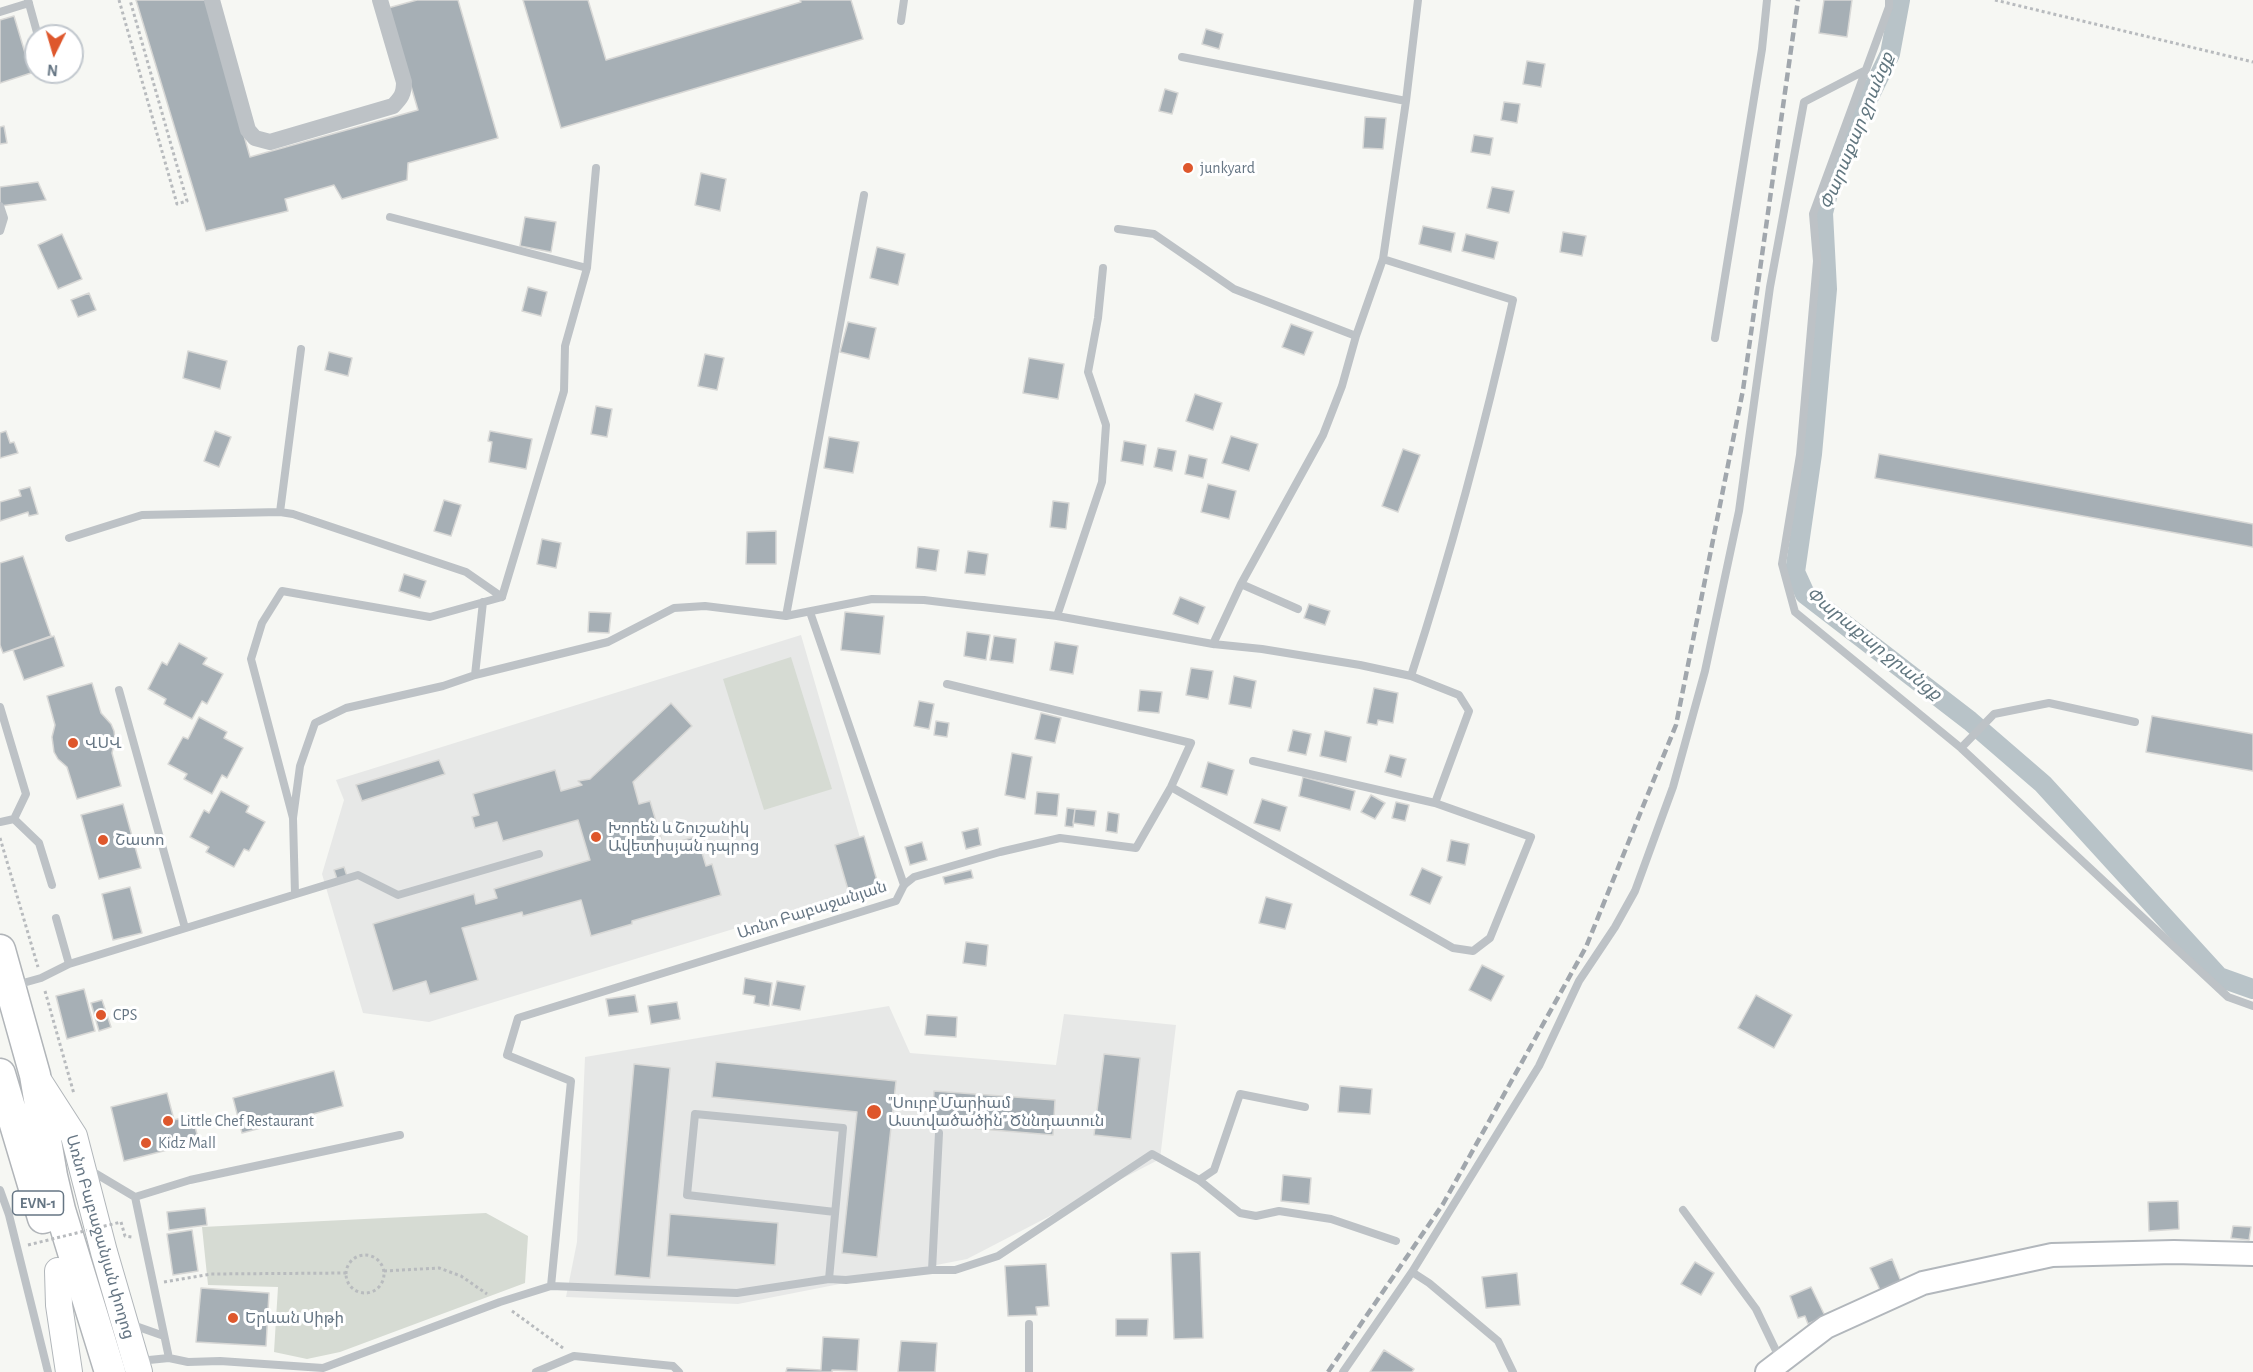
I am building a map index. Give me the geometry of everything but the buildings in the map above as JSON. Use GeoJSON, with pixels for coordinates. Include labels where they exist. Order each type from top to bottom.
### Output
{"type":"FeatureCollection","features":[{"type":"Feature","properties":{"kind":"highway","name":"Առնո Բաբաջանյան փողոց"},"geometry":{"type":"LineString","coordinates":[[0,950],[35,1075],[57,1199],[128,1368]]}},
{"type":"Feature","properties":{"kind":"highway","name":"EVN-1"},"geometry":{"type":"LineString","coordinates":[[0,1074],[58,1271]]}},
{"type":"Feature","properties":{"kind":"highway"},"geometry":{"type":"LineString","coordinates":[[58,1271],[90,1372]]}},
{"type":"Feature","properties":{"kind":"main road","name":"Առնո Բաբաջանյան փողոց"},"geometry":{"type":"LineString","coordinates":[[35,1075],[74,1136],[125,1323],[128,1368]]}},
{"type":"Feature","properties":{"kind":"main road","name":"EVN-1"},"geometry":{"type":"LineString","coordinates":[[58,1271],[59,1305],[69,1372]]}},
{"type":"Feature","properties":{"kind":"street"},"geometry":{"type":"LineString","coordinates":[[212,0],[248,130],[255,138],[270,142],[393,106],[404,94],[404,82],[380,0]]}},
{"type":"Feature","properties":{"kind":"street"},"geometry":{"type":"LineString","coordinates":[[1774,1367],[1826,1327],[1923,1283],[2052,1255],[2174,1252],[2253,1254]]}},
{"type":"Feature","properties":{"kind":"lane"},"geometry":{"type":"LineString","coordinates":[[901,21],[904,0]]}},
{"type":"Feature","properties":{"kind":"lane"},"geometry":{"type":"LineString","coordinates":[[1213,644],[1241,584],[1323,435],[1342,387],[1356,336],[1383,259],[1418,0]]}},
{"type":"Feature","properties":{"kind":"lane"},"geometry":{"type":"LineString","coordinates":[[1715,338],[1762,49],[1767,0]]}},
{"type":"Feature","properties":{"kind":"lane"},"geometry":{"type":"LineString","coordinates":[[1890,0],[1813,214],[1817,261],[1800,455],[1782,564],[1795,612],[1961,748],[2228,997],[2253,1006]]}},
{"type":"Feature","properties":{"kind":"lane"},"geometry":{"type":"LineString","coordinates":[[0,12],[29,1],[35,24]]}},
{"type":"Feature","properties":{"kind":"lane"},"geometry":{"type":"LineString","coordinates":[[1182,57],[1406,101]]}},
{"type":"Feature","properties":{"kind":"lane"},"geometry":{"type":"LineString","coordinates":[[1343,1372],[1412,1272],[1539,1066],[1579,981],[1615,927],[1635,891],[1673,787],[1712,637],[1739,511],[1770,287],[1804,102],[1864,71]]}},
{"type":"Feature","properties":{"kind":"lane"},"geometry":{"type":"LineString","coordinates":[[502,597],[564,391],[565,346],[587,268],[596,168]]}},
{"type":"Feature","properties":{"kind":"lane"},"geometry":{"type":"LineString","coordinates":[[786,616],[864,195]]}},
{"type":"Feature","properties":{"kind":"lane"},"geometry":{"type":"LineString","coordinates":[[0,206],[4,218],[0,231]]}},
{"type":"Feature","properties":{"kind":"lane"},"geometry":{"type":"LineString","coordinates":[[390,217],[587,268]]}},
{"type":"Feature","properties":{"kind":"lane"},"geometry":{"type":"LineString","coordinates":[[1118,229],[1154,234],[1234,289],[1356,336]]}},
{"type":"Feature","properties":{"kind":"lane"},"geometry":{"type":"LineString","coordinates":[[1383,259],[1513,300],[1437,598],[1411,676]]}},
{"type":"Feature","properties":{"kind":"lane"},"geometry":{"type":"LineString","coordinates":[[1056,616],[1102,482],[1106,425],[1088,372],[1098,318],[1103,268]]}},
{"type":"Feature","properties":{"kind":"lane"},"geometry":{"type":"LineString","coordinates":[[280,512],[301,349]]}},
{"type":"Feature","properties":{"kind":"lane"},"geometry":{"type":"LineString","coordinates":[[69,538],[142,515],[280,512],[293,514],[466,572],[502,597]]}},
{"type":"Feature","properties":{"kind":"lane"},"geometry":{"type":"LineString","coordinates":[[1241,584],[1298,609]]}},
{"type":"Feature","properties":{"kind":"lane"},"geometry":{"type":"LineString","coordinates":[[293,818],[251,658],[262,623],[282,591],[430,617],[502,597]]}},
{"type":"Feature","properties":{"kind":"lane"},"geometry":{"type":"LineString","coordinates":[[295,894],[293,818],[300,766],[315,723],[346,708],[442,686],[475,675],[608,642],[674,608],[705,606],[786,616],[872,599],[924,600],[1056,616],[1411,676],[1459,695],[1469,711],[1435,803]]}},
{"type":"Feature","properties":{"kind":"lane"},"geometry":{"type":"LineString","coordinates":[[475,675],[483,602]]}},
{"type":"Feature","properties":{"kind":"lane"},"geometry":{"type":"LineString","coordinates":[[810,612],[904,885]]}},
{"type":"Feature","properties":{"kind":"lane","name":"Առնո Բաբաջանյան"},"geometry":{"type":"LineString","coordinates":[[551,1286],[571,1081],[507,1055],[518,1018],[897,901],[904,885],[914,877],[1000,852],[1060,838],[1136,848],[1171,787],[1191,743],[947,684]]}},
{"type":"Feature","properties":{"kind":"lane"},"geometry":{"type":"LineString","coordinates":[[118,690],[185,928]]}},
{"type":"Feature","properties":{"kind":"lane"},"geometry":{"type":"LineString","coordinates":[[1961,748],[1994,714],[2049,703],[2134,722]]}},
{"type":"Feature","properties":{"kind":"lane"},"geometry":{"type":"LineString","coordinates":[[0,707],[26,794],[14,819]]}},
{"type":"Feature","properties":{"kind":"lane"},"geometry":{"type":"LineString","coordinates":[[1171,787],[1453,948],[1473,951],[1490,938],[1531,837],[1435,803],[1253,761]]}},
{"type":"Feature","properties":{"kind":"lane"},"geometry":{"type":"LineString","coordinates":[[0,822],[14,819]]}},
{"type":"Feature","properties":{"kind":"lane"},"geometry":{"type":"LineString","coordinates":[[14,819],[39,843],[52,885]]}},
{"type":"Feature","properties":{"kind":"lane"},"geometry":{"type":"LineString","coordinates":[[10,986],[41,978],[69,964],[358,875],[398,895],[539,854]]}},
{"type":"Feature","properties":{"kind":"lane"},"geometry":{"type":"LineString","coordinates":[[56,918],[69,964]]}},
{"type":"Feature","properties":{"kind":"lane"},"geometry":{"type":"LineString","coordinates":[[1199,1180],[1214,1170],[1240,1094],[1305,1107]]}},
{"type":"Feature","properties":{"kind":"lane"},"geometry":{"type":"LineString","coordinates":[[829,1279],[843,1128],[695,1114],[687,1195],[835,1212]]}},
{"type":"Feature","properties":{"kind":"lane"},"geometry":{"type":"LineString","coordinates":[[932,1270],[939,1133]]}},
{"type":"Feature","properties":{"kind":"lane"},"geometry":{"type":"LineString","coordinates":[[135,1197],[190,1180],[400,1136]]}},
{"type":"Feature","properties":{"kind":"lane"},"geometry":{"type":"LineString","coordinates":[[128,1368],[168,1358],[188,1362],[220,1360],[323,1368],[500,1302],[551,1286],[736,1293],[829,1279],[846,1280],[932,1270],[955,1270],[998,1256],[1152,1154],[1199,1180],[1240,1213],[1256,1216],[1279,1210],[1331,1219],[1396,1241]]}},
{"type":"Feature","properties":{"kind":"lane"},"geometry":{"type":"LineString","coordinates":[[83,1166],[135,1197],[168,1358]]}},
{"type":"Feature","properties":{"kind":"lane"},"geometry":{"type":"LineString","coordinates":[[0,1190],[9,1215],[48,1372]]}},
{"type":"Feature","properties":{"kind":"lane"},"geometry":{"type":"LineString","coordinates":[[1683,1210],[1756,1309],[1774,1367]]}},
{"type":"Feature","properties":{"kind":"lane"},"geometry":{"type":"LineString","coordinates":[[1412,1272],[1430,1283],[1498,1341],[1513,1372]]}},
{"type":"Feature","properties":{"kind":"lane"},"geometry":{"type":"LineString","coordinates":[[125,1323],[164,1336]]}},
{"type":"Feature","properties":{"kind":"lane"},"geometry":{"type":"LineString","coordinates":[[1029,1324],[1029,1372]]}},
{"type":"Feature","properties":{"kind":"lane"},"geometry":{"type":"LineString","coordinates":[[536,1372],[574,1356],[673,1366],[679,1372]]}},
{"type":"Feature","properties":{"kind":"lane"},"geometry":{"type":"LineString","coordinates":[[188,1362],[192,1372]]}},
{"type":"Feature","properties":{"kind":"path"},"geometry":{"type":"LineString","coordinates":[[119,0],[177,204],[187,201],[130,0]]}},
{"type":"Feature","properties":{"kind":"path"},"geometry":{"type":"LineString","coordinates":[[1995,0],[2253,62]]}},
{"type":"Feature","properties":{"kind":"path"},"geometry":{"type":"LineString","coordinates":[[0,838],[77,1105]]}},
{"type":"Feature","properties":{"kind":"path"},"geometry":{"type":"LineString","coordinates":[[28,1245],[121,1222],[125,1236]]}},
{"type":"Feature","properties":{"kind":"path"},"geometry":{"type":"LineString","coordinates":[[367,1255],[378,1260],[384,1271],[379,1288],[367,1294],[354,1290],[346,1279],[347,1266],[355,1257],[367,1255]]}},
{"type":"Feature","properties":{"kind":"path"},"geometry":{"type":"LineString","coordinates":[[384,1271],[439,1268],[461,1276],[574,1356]]}},
{"type":"Feature","properties":{"kind":"path"},"geometry":{"type":"LineString","coordinates":[[154,1284],[211,1274],[346,1273]]}},
{"type":"Feature","properties":{"kind":"shaded area","name":"Խորեն և Շուշանիկ Ավետիսյան դպրոց"},"geometry":{"type":"Polygon","coordinates":[[[801,635],[874,886],[429,1022],[363,1013],[322,874],[344,800],[336,780],[801,635]]]}},
{"type":"Feature","properties":{"kind":"shaded area"},"geometry":{"type":"Polygon","coordinates":[[[791,657],[832,789],[764,810],[723,679],[791,657]]]}},
{"type":"Feature","properties":{"kind":"shaded area","name":"\"Սուրբ Մարիամ Աստվածածին\" Ծննդատուն"},"geometry":{"type":"Polygon","coordinates":[[[889,1006],[910,1053],[1056,1065],[1064,1014],[1176,1025],[1160,1159],[967,1259],[738,1304],[566,1297],[577,1242],[585,1057],[889,1006]]]}},
{"type":"Feature","properties":{"kind":"shaded area"},"geometry":{"type":"Polygon","coordinates":[[[486,1213],[528,1236],[525,1283],[340,1352],[307,1359],[274,1352],[278,1287],[208,1285],[202,1227],[486,1213]]]}},
{"type":"Feature","properties":{"kind":"waterway","name":"Փարաքար ջրանցք"},"geometry":{"type":"LineString","coordinates":[[1900,0],[1890,54],[1859,117],[1828,193],[1823,213],[1827,289],[1812,454],[1795,572],[1805,594],[1970,721],[2043,784],[2219,977],[2253,989]]}},
{"type":"Feature","properties":{"kind":"railway"},"geometry":{"type":"LineString","coordinates":[[1328,1372],[1443,1204],[1586,947],[1676,725],[1743,390],[1798,0]]}},
{"type":"Feature","properties":{"kind":"place","name":"junkyard"},"geometry":{"type":"Point","coordinates":[1188,168]}},
{"type":"Feature","properties":{"kind":"place","name":"ՎՍՎ"},"geometry":{"type":"Point","coordinates":[73,743]}},
{"type":"Feature","properties":{"kind":"place","name":"Խորեն և Շուշանիկ Ավետիսյան դպրոց"},"geometry":{"type":"Point","coordinates":[596,837]}},
{"type":"Feature","properties":{"kind":"place","name":"Շատո"},"geometry":{"type":"Point","coordinates":[103,840]}},
{"type":"Feature","properties":{"kind":"place","name":"CPS"},"geometry":{"type":"Point","coordinates":[101,1015]}},
{"type":"Feature","properties":{"kind":"place","name":"\"Սուրբ Մարիամ Աստվածածին\" Ծննդատուն"},"geometry":{"type":"Point","coordinates":[874,1112]}},
{"type":"Feature","properties":{"kind":"place","name":"Little Chef Restaurant"},"geometry":{"type":"Point","coordinates":[168,1121]}},
{"type":"Feature","properties":{"kind":"place","name":"Kidz Mall"},"geometry":{"type":"Point","coordinates":[146,1143]}},
{"type":"Feature","properties":{"kind":"place","name":"Երևան Սիթի"},"geometry":{"type":"Point","coordinates":[233,1318]}}]}
